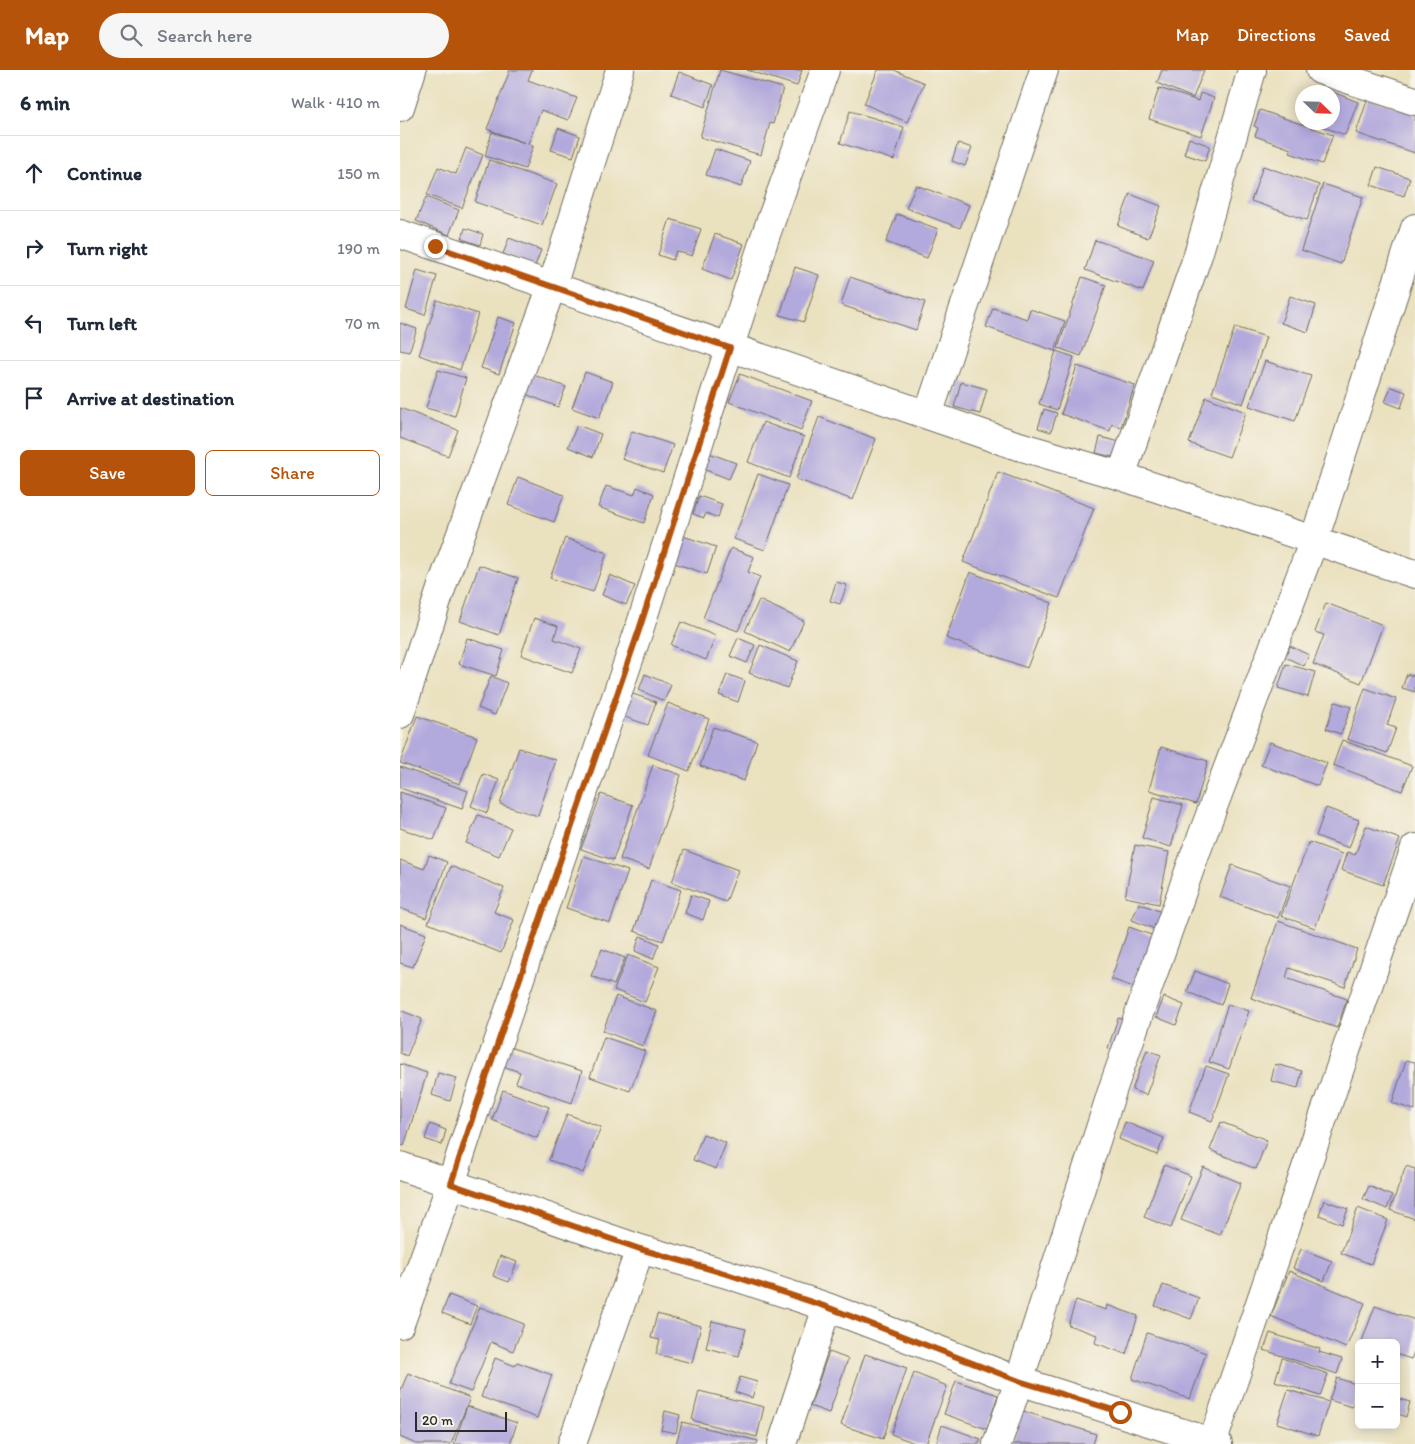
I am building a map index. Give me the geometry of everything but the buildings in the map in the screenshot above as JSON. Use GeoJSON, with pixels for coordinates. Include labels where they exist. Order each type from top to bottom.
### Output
{"type":"FeatureCollection","features":[{"type":"Feature","properties":{"kind":"street"},"geometry":{"type":"LineString","coordinates":[[400,107],[412,70]]}},
{"type":"Feature","properties":{"kind":"street"},"geometry":{"type":"LineString","coordinates":[[400,714],[444,580],[552,286],[620,70]]}},
{"type":"Feature","properties":{"kind":"street"},"geometry":{"type":"LineString","coordinates":[[400,1324],[451,1184],[639,630],[765,238],[825,70]]}},
{"type":"Feature","properties":{"kind":"street"},"geometry":{"type":"LineString","coordinates":[[928,415],[1044,70]]}},
{"type":"Feature","properties":{"kind":"street"},"geometry":{"type":"LineString","coordinates":[[1121,476],[1198,255],[1252,70]]}},
{"type":"Feature","properties":{"kind":"street"},"geometry":{"type":"LineString","coordinates":[[1320,70],[1415,101]]}},
{"type":"Feature","properties":{"kind":"street"},"geometry":{"type":"LineString","coordinates":[[997,1444],[1124,1057],[1193,860],[1314,540],[1415,228]]}},
{"type":"Feature","properties":{"kind":"street"},"geometry":{"type":"LineString","coordinates":[[400,234],[1012,444],[1121,476],[1415,574]]}},
{"type":"Feature","properties":{"kind":"street"},"geometry":{"type":"LineString","coordinates":[[400,1166],[640,1249],[727,1274],[827,1307],[1019,1381],[1214,1443],[1415,848]]}},
{"type":"Feature","properties":{"kind":"street"},"geometry":{"type":"LineString","coordinates":[[572,1444],[640,1249]]}},
{"type":"Feature","properties":{"kind":"street"},"geometry":{"type":"LineString","coordinates":[[782,1444],[827,1307]]}},
{"type":"Feature","properties":{"kind":"route"},"geometry":{"type":"LineString","coordinates":[[435,246],[730,348],[639,630],[451,1184],[640,1249],[727,1274],[827,1307],[1019,1381],[1120,1412]]}}]}
